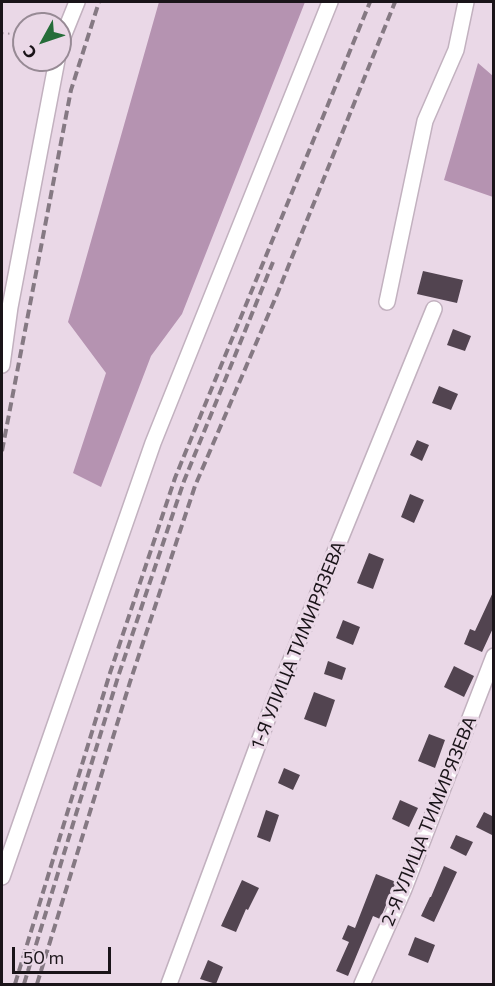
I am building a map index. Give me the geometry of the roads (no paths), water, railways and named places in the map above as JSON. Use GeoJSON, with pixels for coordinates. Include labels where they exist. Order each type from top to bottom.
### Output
{"type":"FeatureCollection","features":[{"type":"Feature","properties":{"kind":"street"},"geometry":{"type":"LineString","coordinates":[[2,877],[153,443],[330,2]]}},
{"type":"Feature","properties":{"kind":"street"},"geometry":{"type":"LineString","coordinates":[[387,302],[425,121],[456,50],[466,2]]}},
{"type":"Feature","properties":{"kind":"street"},"geometry":{"type":"LineString","coordinates":[[2,365],[10,307],[55,72]]}},
{"type":"Feature","properties":{"kind":"street","name":"1-Я УЛИЦА ТИМИРЯЗЕВА"},"geometry":{"type":"LineString","coordinates":[[169,984],[273,704],[434,309]]}},
{"type":"Feature","properties":{"kind":"street","name":"2-Я УЛИЦА ТИМИРЯЗЕВА"},"geometry":{"type":"LineString","coordinates":[[362,984],[404,889],[494,656]]}},
{"type":"Feature","properties":{"kind":"railway"},"geometry":{"type":"LineString","coordinates":[[2,451],[71,90],[99,2]]}},
{"type":"Feature","properties":{"kind":"railway"},"geometry":{"type":"LineString","coordinates":[[15,984],[110,673],[175,478],[370,2]]}},
{"type":"Feature","properties":{"kind":"railway"},"geometry":{"type":"LineString","coordinates":[[37,984],[130,682],[195,486],[278,292],[395,2]]}},
{"type":"Feature","properties":{"kind":"railway"},"geometry":{"type":"LineString","coordinates":[[24,984],[118,677],[184,481],[273,262]]}}]}
